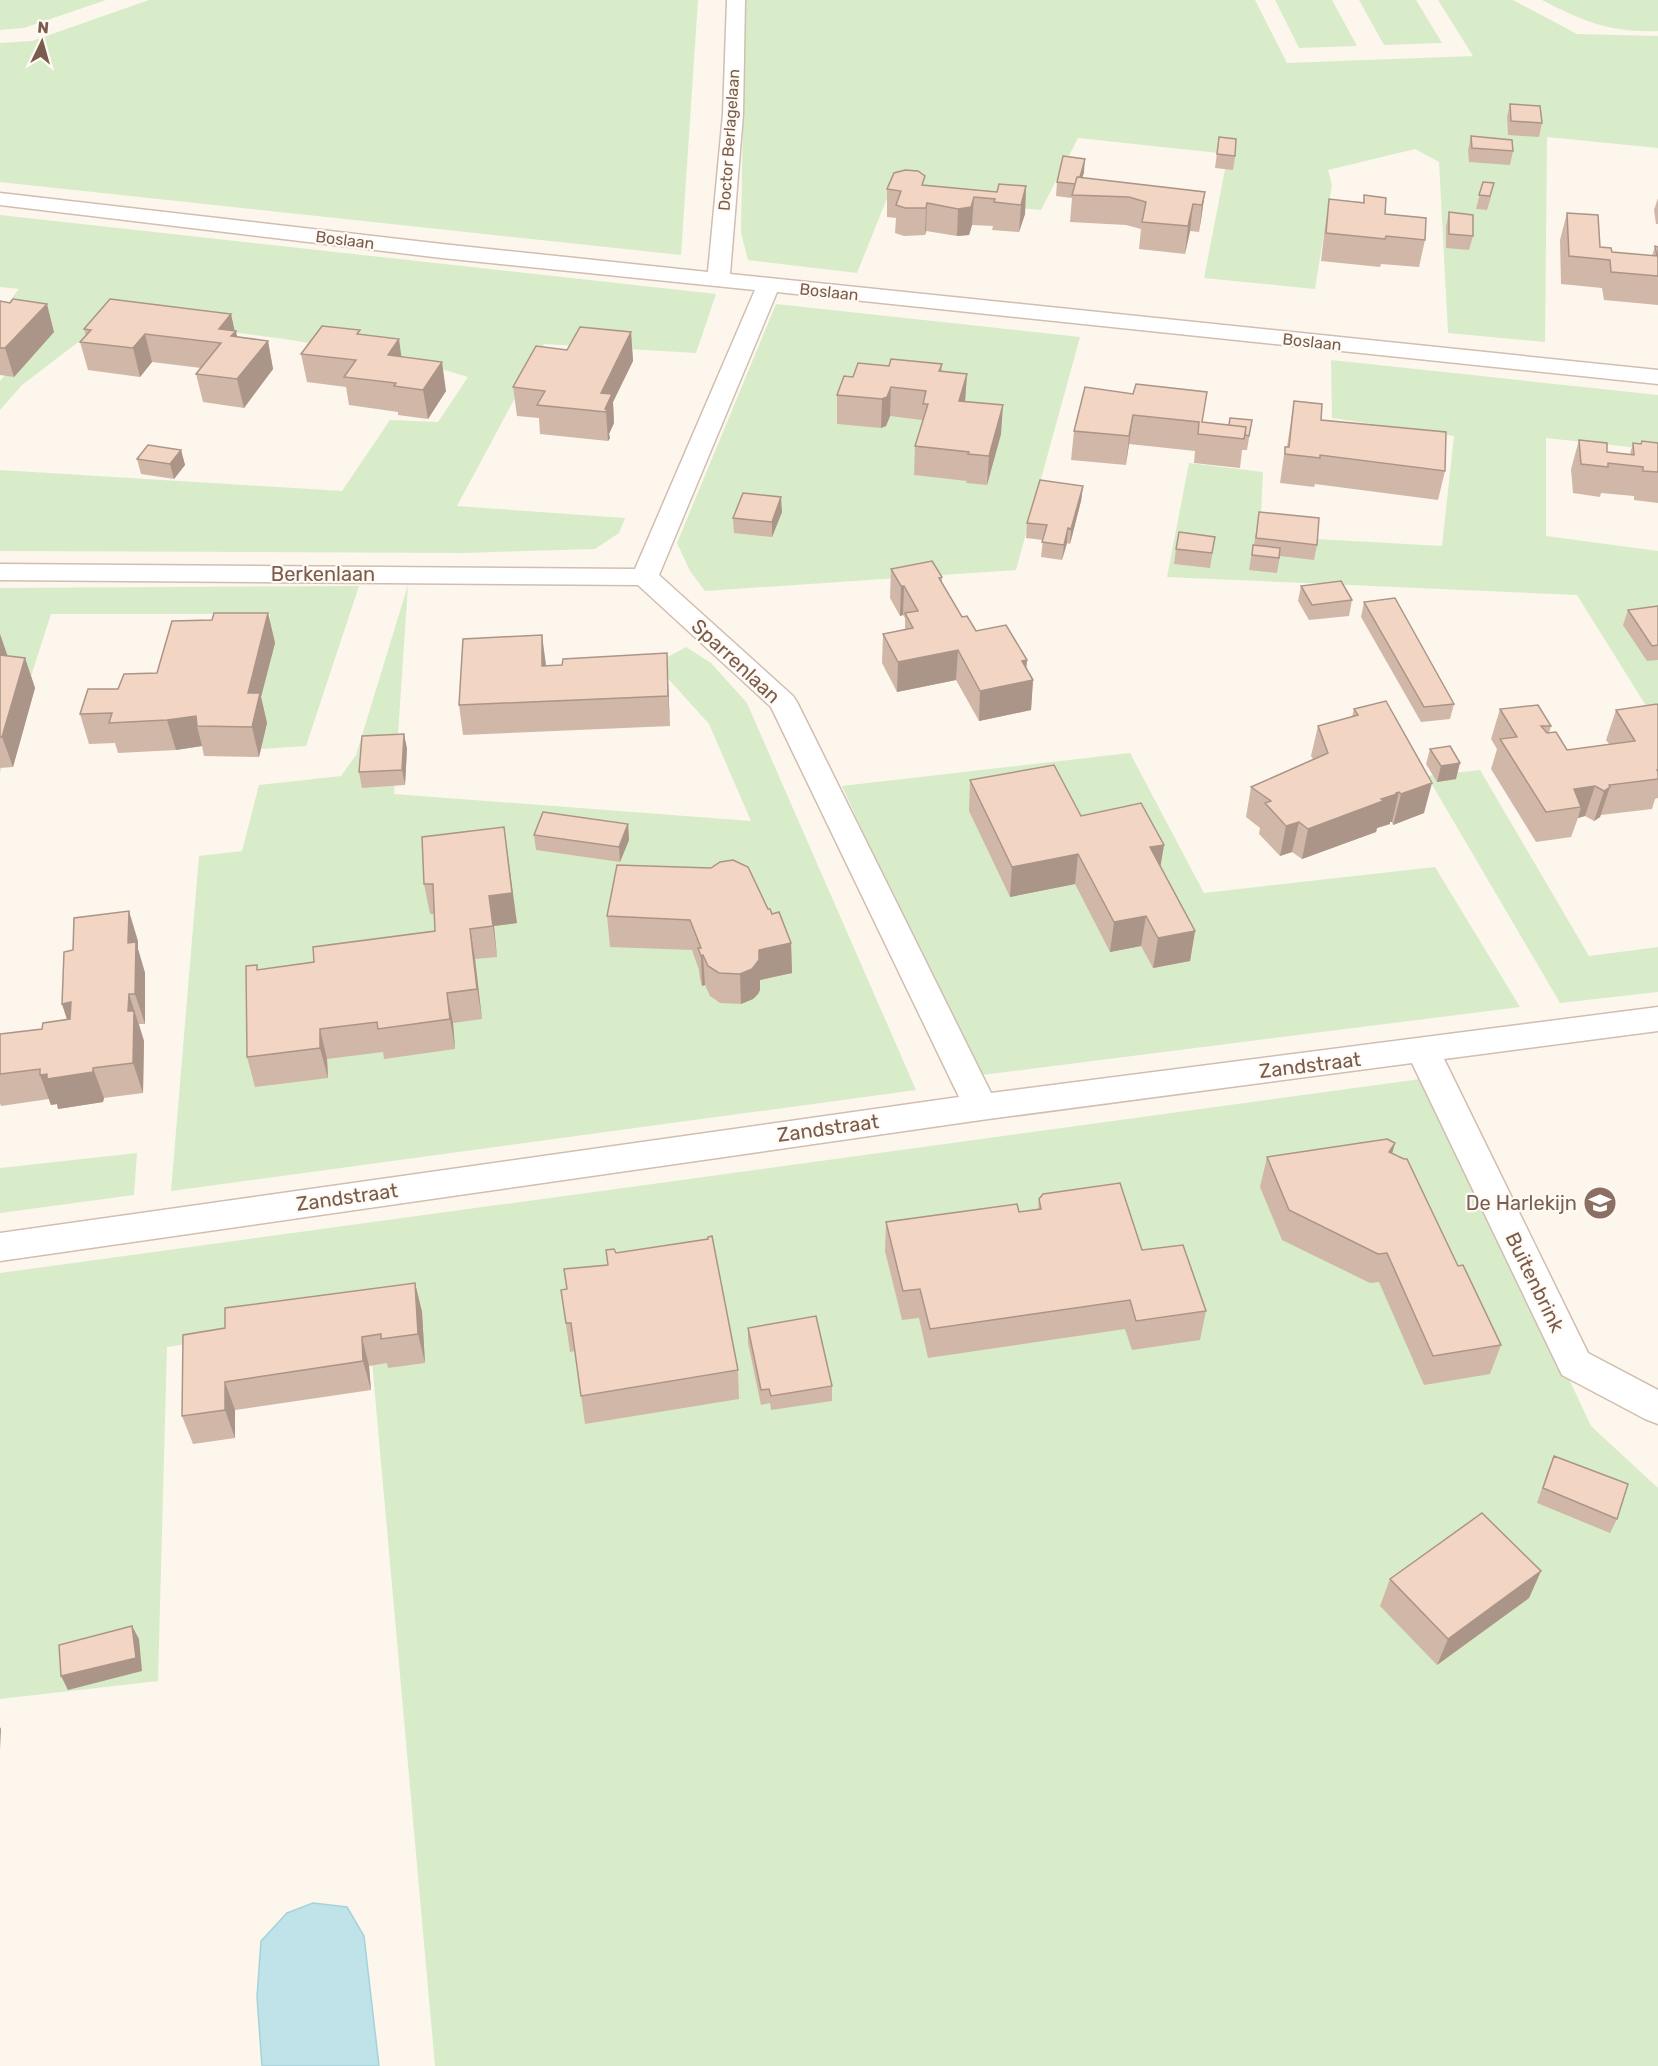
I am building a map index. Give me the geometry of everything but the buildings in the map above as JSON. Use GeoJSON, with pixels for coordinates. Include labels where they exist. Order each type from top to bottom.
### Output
{"type":"FeatureCollection","features":[{"type":"Feature","properties":{"kind":"street","name":"Doctor Berlagelaan"},"geometry":{"type":"LineString","coordinates":[[718,281],[733,114],[736,0]]}},
{"type":"Feature","properties":{"kind":"street","name":"Boslaan"},"geometry":{"type":"LineString","coordinates":[[0,199],[718,281],[1658,377]]}},
{"type":"Feature","properties":{"kind":"street"},"geometry":{"type":"LineString","coordinates":[[645,577],[768,286]]}},
{"type":"Feature","properties":{"kind":"street","name":"Berkenlaan"},"geometry":{"type":"LineString","coordinates":[[0,572],[645,577]]}},
{"type":"Feature","properties":{"kind":"street","name":"Sparrenlaan"},"geometry":{"type":"LineString","coordinates":[[645,577],[783,702],[981,1107]]}},
{"type":"Feature","properties":{"kind":"street","name":"Zandstraat"},"geometry":{"type":"LineString","coordinates":[[0,1247],[981,1107],[1658,1019]]}},
{"type":"Feature","properties":{"kind":"street","name":"Buitenbrink"},"geometry":{"type":"LineString","coordinates":[[1423,1051],[1575,1364],[1658,1408]]}},
{"type":"Feature","properties":{"kind":"green space"},"geometry":{"type":"Polygon","coordinates":[[[0,0],[106,0],[24,28],[0,30],[0,0]]]}},
{"type":"Feature","properties":{"kind":"green space"},"geometry":{"type":"Polygon","coordinates":[[[149,0],[698,0],[681,255],[0,182],[0,43],[32,41],[149,0]]]}},
{"type":"Feature","properties":{"kind":"green space"},"geometry":{"type":"Polygon","coordinates":[[[745,0],[1255,0],[1287,63],[1473,56],[1438,0],[1513,0],[1577,34],[1658,36],[1658,148],[1547,137],[1545,342],[1448,333],[1439,162],[1415,149],[1328,170],[1332,185],[1315,289],[1204,278],[1228,154],[1078,138],[1041,210],[888,196],[857,273],[748,260],[741,233],[745,0]]]}},
{"type":"Feature","properties":{"kind":"green space"},"geometry":{"type":"Polygon","coordinates":[[[1275,0],[1332,0],[1357,46],[1299,48],[1275,0]]]}},
{"type":"Feature","properties":{"kind":"green space"},"geometry":{"type":"Polygon","coordinates":[[[1359,0],[1416,0],[1442,43],[1384,45],[1359,0]]]}},
{"type":"Feature","properties":{"kind":"green space"},"geometry":{"type":"Polygon","coordinates":[[[1542,0],[1658,0],[1658,31],[1611,28],[1584,20],[1542,0]]]}},
{"type":"Feature","properties":{"kind":"green space"},"geometry":{"type":"Polygon","coordinates":[[[0,215],[716,294],[696,353],[544,344],[457,506],[625,518],[619,533],[595,549],[462,553],[0,551],[0,470],[342,491],[390,420],[438,422],[468,377],[411,360],[285,339],[111,317],[22,385],[0,410],[0,381],[38,337],[0,313],[19,289],[0,287],[0,215]]]}},
{"type":"Feature","properties":{"kind":"green space"},"geometry":{"type":"Polygon","coordinates":[[[776,304],[1080,337],[1016,570],[705,591],[690,571],[677,543],[776,304]]]}},
{"type":"Feature","properties":{"kind":"green space"},"geometry":{"type":"Polygon","coordinates":[[[1331,360],[1658,395],[1658,450],[1546,438],[1546,536],[1658,551],[1658,725],[1577,595],[1167,577],[1189,463],[1263,472],[1260,536],[1442,546],[1454,436],[1332,418],[1331,360]]]}},
{"type":"Feature","properties":{"kind":"green space"},"geometry":{"type":"Polygon","coordinates":[[[408,585],[394,794],[751,821],[709,724],[655,664],[686,647],[711,663],[747,703],[916,1090],[171,1191],[199,856],[242,851],[259,785],[341,776],[356,755],[408,585]]]}},
{"type":"Feature","properties":{"kind":"green space"},"geometry":{"type":"Polygon","coordinates":[[[359,586],[306,746],[245,750],[262,668],[270,614],[51,614],[0,773],[0,588],[359,586]]]}},
{"type":"Feature","properties":{"kind":"green space"},"geometry":{"type":"Polygon","coordinates":[[[1130,753],[1204,893],[1435,867],[1520,1007],[974,1076],[842,786],[1130,753]]]}},
{"type":"Feature","properties":{"kind":"green space"},"geometry":{"type":"Polygon","coordinates":[[[1480,770],[1589,956],[1658,947],[1658,992],[1560,1003],[1427,776],[1480,770]]]}},
{"type":"Feature","properties":{"kind":"green space"},"geometry":{"type":"Polygon","coordinates":[[[1428,1078],[1591,1426],[1658,1488],[1658,2066],[435,2066],[368,1317],[167,1347],[158,1681],[0,1699],[0,1273],[1428,1078]]]}},
{"type":"Feature","properties":{"kind":"green space"},"geometry":{"type":"Polygon","coordinates":[[[137,1153],[134,1195],[0,1213],[0,1168],[137,1153]]]}},
{"type":"Feature","properties":{"kind":"water"},"geometry":{"type":"Polygon","coordinates":[[[313,1903],[347,1907],[364,1936],[379,2066],[262,2066],[257,1997],[261,1941],[287,1913],[313,1903]]]}},
{"type":"Feature","properties":{"kind":"place","name":"De Harlekijn"},"geometry":{"type":"Point","coordinates":[1600,1203]}}]}
